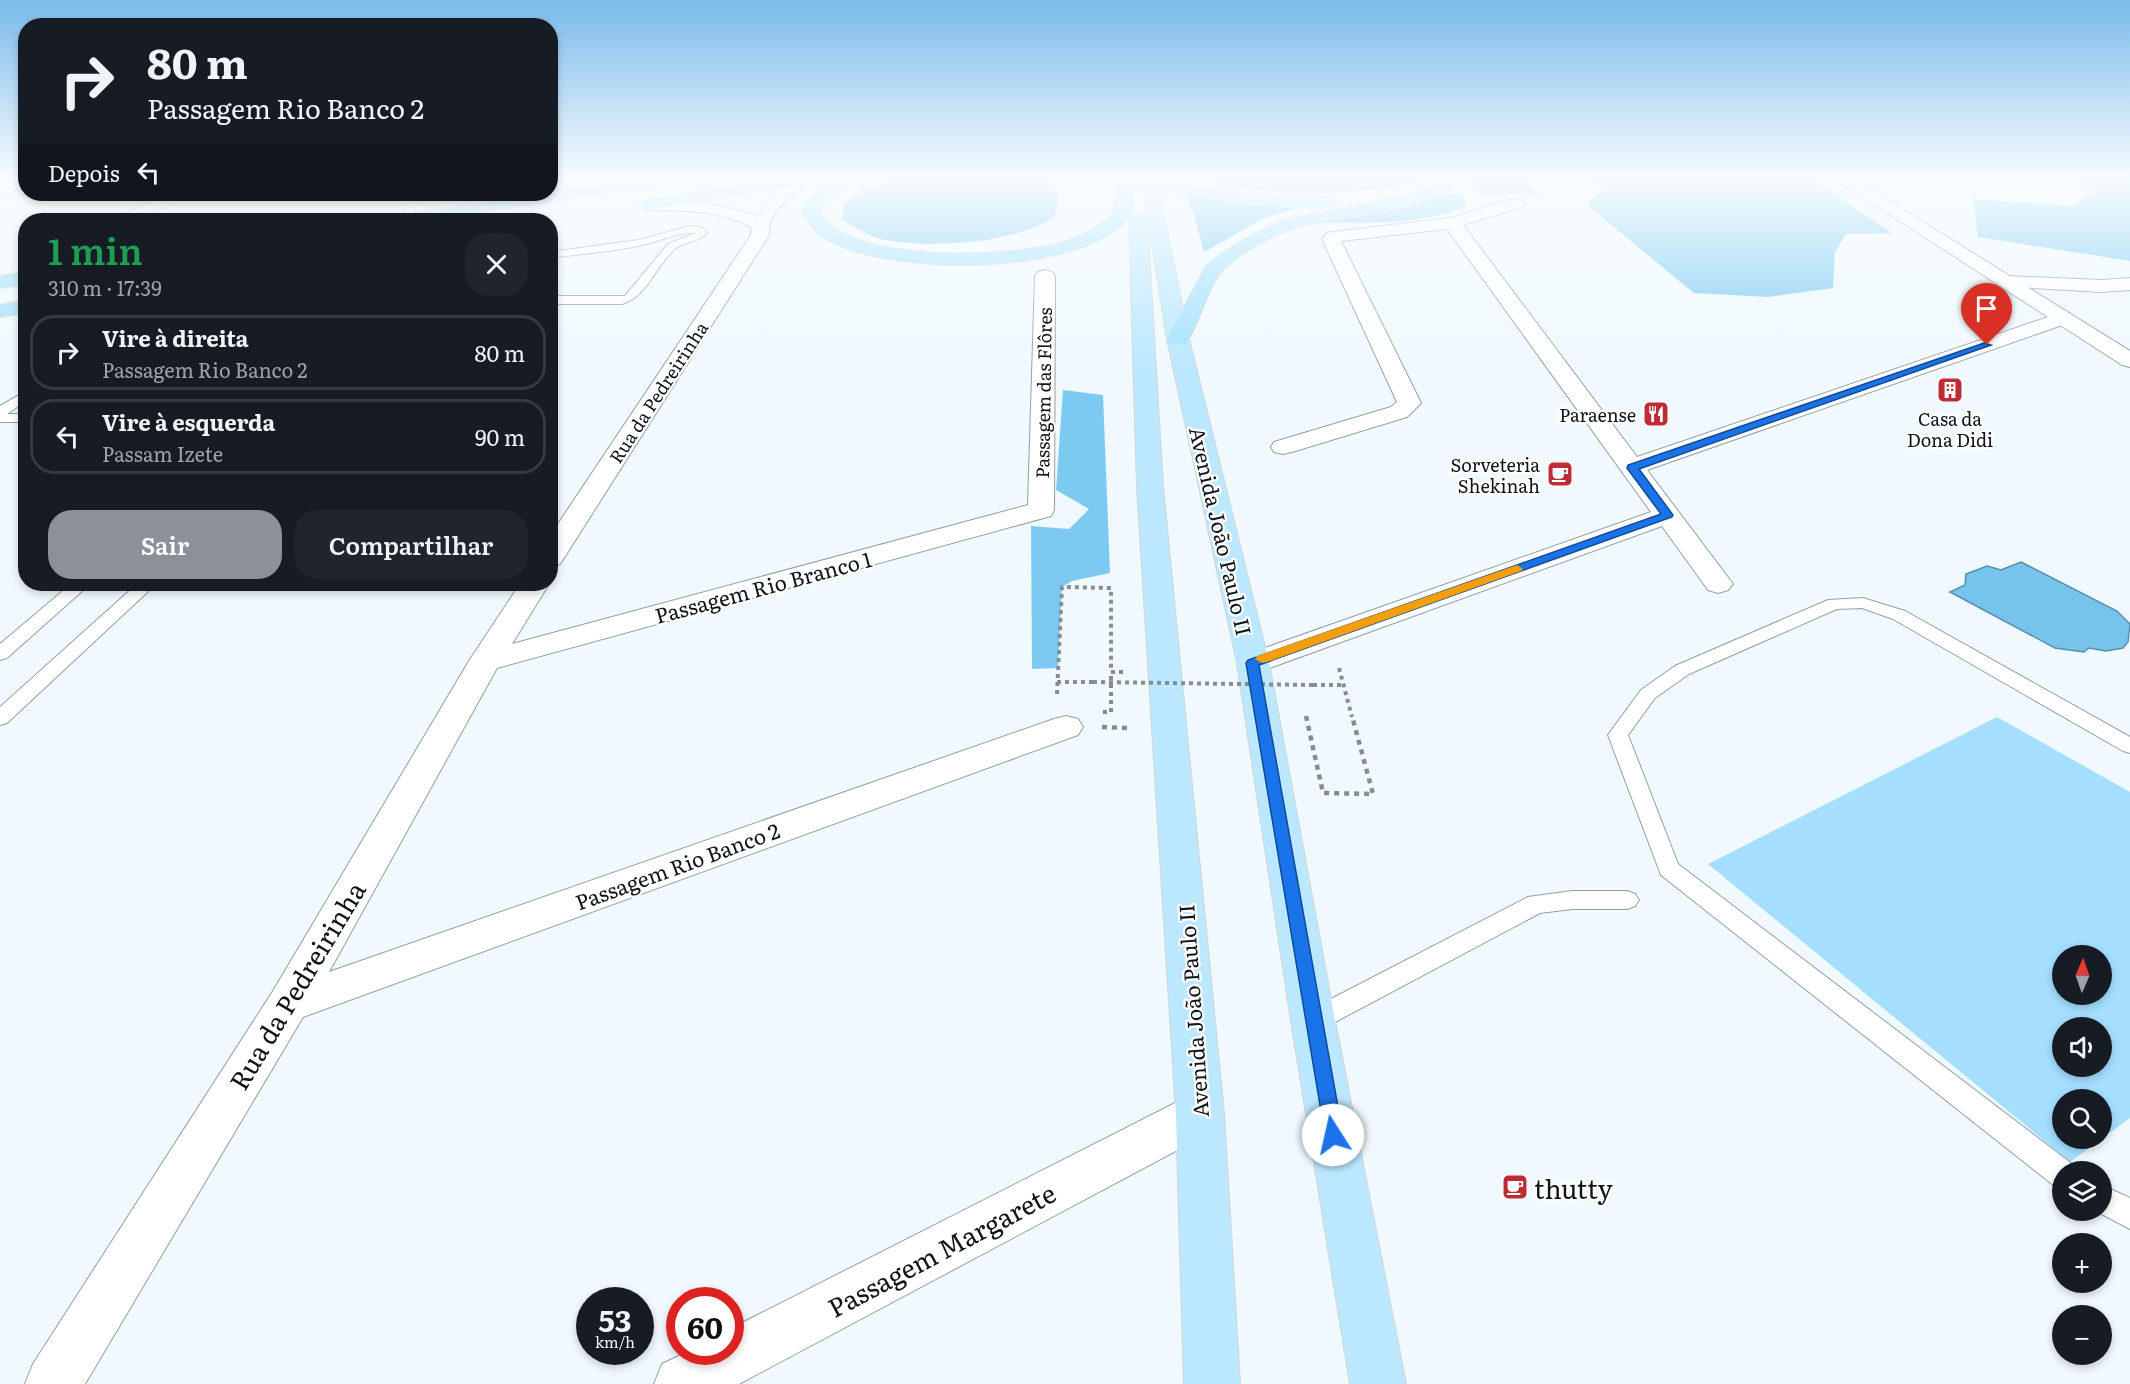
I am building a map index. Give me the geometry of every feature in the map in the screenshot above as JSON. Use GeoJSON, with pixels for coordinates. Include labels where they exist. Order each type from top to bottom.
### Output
{"type":"FeatureCollection","features":[{"type":"Feature","properties":{"kind":"highway"},"geometry":{"type":"LineString","coordinates":[[848,242],[879,251],[932,259],[966,260],[1006,258],[1080,242]]}},
{"type":"Feature","properties":{"kind":"highway"},"geometry":{"type":"LineString","coordinates":[[1178,339],[1214,268],[1252,242]]}},
{"type":"Feature","properties":{"kind":"highway"},"geometry":{"type":"LineString","coordinates":[[0,311],[18,308]]}},
{"type":"Feature","properties":{"kind":"main road","name":"Avenida João Paulo II"},"geometry":{"type":"LineString","coordinates":[[1140,242],[1150,487],[1200,1114],[1212,1384]]}},
{"type":"Feature","properties":{"kind":"main road","name":"Avenida João Paulo II"},"geometry":{"type":"LineString","coordinates":[[1160,242],[1178,339],[1252,663],[1378,1384]]}},
{"type":"Feature","properties":{"kind":"street","name":"Rua da Pedreirinha"},"geometry":{"type":"LineString","coordinates":[[558,546],[756,242]]}},
{"type":"Feature","properties":{"kind":"street"},"geometry":{"type":"LineString","coordinates":[[1283,447],[1399,412],[1409,403],[1332,242]]}},
{"type":"Feature","properties":{"kind":"street"},"geometry":{"type":"LineString","coordinates":[[1466,242],[1718,584]]}},
{"type":"Feature","properties":{"kind":"street"},"geometry":{"type":"LineString","coordinates":[[1943,242],[2130,360]]}},
{"type":"Feature","properties":{"kind":"street","name":"Passagem das Flôres"},"geometry":{"type":"LineString","coordinates":[[1041,510],[1045,276]]}},
{"type":"Feature","properties":{"kind":"street"},"geometry":{"type":"LineString","coordinates":[[2007,282],[2102,286],[2130,284]]}},
{"type":"Feature","properties":{"kind":"street"},"geometry":{"type":"LineString","coordinates":[[1632,468],[2064,318]]}},
{"type":"Feature","properties":{"kind":"street","name":"Passagem Rio Branco 1"},"geometry":{"type":"LineString","coordinates":[[485,661],[1041,510]]}},
{"type":"Feature","properties":{"kind":"street"},"geometry":{"type":"LineString","coordinates":[[1252,663],[1668,515]]}},
{"type":"Feature","properties":{"kind":"street","name":"Rua da Pedreirinha"},"geometry":{"type":"LineString","coordinates":[[53,1384],[288,1004],[485,661],[530,591]]}},
{"type":"Feature","properties":{"kind":"street","name":"Passagem Rio Banco 2"},"geometry":{"type":"LineString","coordinates":[[288,1004],[1066,727]]}},
{"type":"Feature","properties":{"kind":"street","name":"Passagem Margarete"},"geometry":{"type":"LineString","coordinates":[[682,1384],[1200,1114]]}},
{"type":"Feature","properties":{"kind":"lane"},"geometry":{"type":"LineString","coordinates":[[558,254],[641,242]]}},
{"type":"Feature","properties":{"kind":"lane"},"geometry":{"type":"LineString","coordinates":[[558,300],[622,300],[629,298],[672,246],[685,242]]}},
{"type":"Feature","properties":{"kind":"lane"},"geometry":{"type":"LineString","coordinates":[[0,412],[18,400]]}},
{"type":"Feature","properties":{"kind":"lane"},"geometry":{"type":"LineString","coordinates":[[0,418],[18,418]]}},
{"type":"Feature","properties":{"kind":"lane"},"geometry":{"type":"LineString","coordinates":[[0,654],[73,591]]}},
{"type":"Feature","properties":{"kind":"lane"},"geometry":{"type":"LineString","coordinates":[[0,718],[139,591]]}},
{"type":"Feature","properties":{"kind":"lane"},"geometry":{"type":"LineString","coordinates":[[2052,1166],[1670,869],[1618,735],[1648,694],[1682,670],[1834,604],[1863,603],[1899,615],[2130,746]]}},
{"type":"Feature","properties":{"kind":"lane"},"geometry":{"type":"LineString","coordinates":[[1313,1021],[1536,904],[1572,900],[1627,900]]}},
{"type":"Feature","properties":{"kind":"lane"},"geometry":{"type":"LineString","coordinates":[[2112,1204],[2130,1214]]}},
{"type":"Feature","properties":{"kind":"path"},"geometry":{"type":"LineString","coordinates":[[1111,672],[1111,588],[1062,587],[1057,682],[1344,685]]}},
{"type":"Feature","properties":{"kind":"path"},"geometry":{"type":"LineString","coordinates":[[1305,710],[1323,794],[1373,794],[1338,663]]}},
{"type":"Feature","properties":{"kind":"path"},"geometry":{"type":"LineString","coordinates":[[1066,727],[1171,728]]}},
{"type":"Feature","properties":{"kind":"shaded area"},"geometry":{"type":"Polygon","coordinates":[[[901,242],[973,242],[926,244],[901,242]]]}},
{"type":"Feature","properties":{"kind":"shaded area"},"geometry":{"type":"Polygon","coordinates":[[[1201,242],[1222,242],[1204,252],[1201,242]]]}},
{"type":"Feature","properties":{"kind":"shaded area"},"geometry":{"type":"Polygon","coordinates":[[[1631,242],[1841,242],[1835,252],[1833,288],[1768,297],[1694,293],[1631,242]]]}},
{"type":"Feature","properties":{"kind":"shaded area"},"geometry":{"type":"Polygon","coordinates":[[[2007,242],[2130,242],[2130,261],[2007,242]]]}},
{"type":"Feature","properties":{"kind":"shaded area"},"geometry":{"type":"Polygon","coordinates":[[[1063,390],[1103,395],[1110,573],[1072,581],[1062,587],[1058,668],[1032,669],[1031,526],[1069,529],[1089,509],[1056,490],[1063,390]]]}},
{"type":"Feature","properties":{"kind":"shaded area"},"geometry":{"type":"Polygon","coordinates":[[[2021,562],[2117,611],[2130,624],[2128,642],[2123,648],[2106,651],[2089,648],[2084,652],[2055,648],[1950,592],[1965,585],[1966,574],[1987,566],[2001,570],[2021,562]]]}},
{"type":"Feature","properties":{"kind":"shaded area"},"geometry":{"type":"Polygon","coordinates":[[[1997,717],[2130,792],[2130,1118],[2112,1131],[2112,1089],[2052,1089],[2052,1147],[1708,864],[1997,717]]]}},
{"type":"Feature","properties":{"kind":"shaded area"},"geometry":{"type":"Polygon","coordinates":[[[2054,1149],[2088,1149],[2071,1161],[2054,1149]]]}},
{"type":"Feature","properties":{"kind":"slow traffic"},"geometry":{"type":"LineString","coordinates":[[1262,659],[1517,569]]}},
{"type":"Feature","properties":{"kind":"place","name":"Casa da Dona Didi"},"geometry":{"type":"Point","coordinates":[1950,390]}},
{"type":"Feature","properties":{"kind":"place","name":"Paraense"},"geometry":{"type":"Point","coordinates":[1656,414]}},
{"type":"Feature","properties":{"kind":"place","name":"Sorveteria Shekinah"},"geometry":{"type":"Point","coordinates":[1560,474]}},
{"type":"Feature","properties":{"kind":"place","name":"thutty"},"geometry":{"type":"Point","coordinates":[1515,1187]}},
{"type":"Feature","properties":{"kind":"route"},"geometry":{"type":"LineString","coordinates":[[1333,1135],[1252,663],[1668,515],[1632,468],[1987,345]]}}]}
